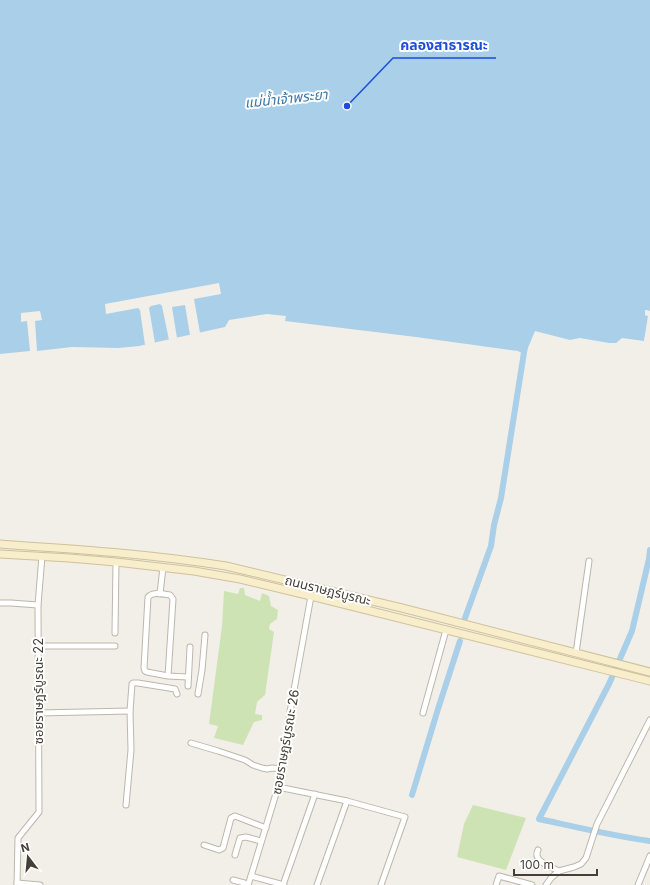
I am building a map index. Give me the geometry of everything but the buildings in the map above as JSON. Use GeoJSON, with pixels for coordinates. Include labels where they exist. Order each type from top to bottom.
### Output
{"type":"FeatureCollection","features":[{"type":"Feature","properties":{"kind":"main road","name":"ถนนราษฎร์บูรณะ"},"geometry":{"type":"LineString","coordinates":[[0,544],[109,552],[226,566],[402,608],[650,672]]}},
{"type":"Feature","properties":{"kind":"main road","name":"ถนนราษฎร์บูรณะ"},"geometry":{"type":"LineString","coordinates":[[0,554],[116,562],[194,571],[240,579],[650,681]]}},
{"type":"Feature","properties":{"kind":"street","name":"ซอยราษฎร์บูรณะ 22"},"geometry":{"type":"LineString","coordinates":[[17,884],[18,838],[39,812],[38,605],[42,556]]}},
{"type":"Feature","properties":{"kind":"street"},"geometry":{"type":"LineString","coordinates":[[576,653],[589,561]]}},
{"type":"Feature","properties":{"kind":"street"},"geometry":{"type":"LineString","coordinates":[[115,633],[116,562]]}},
{"type":"Feature","properties":{"kind":"street"},"geometry":{"type":"LineString","coordinates":[[160,594],[162,567]]}},
{"type":"Feature","properties":{"kind":"street"},"geometry":{"type":"LineString","coordinates":[[168,676],[173,600],[170,595],[150,594],[148,597],[144,668],[148,672],[168,676],[188,677]]}},
{"type":"Feature","properties":{"kind":"street","name":"ซอยราษฎร์บูรณะ 26"},"geometry":{"type":"LineString","coordinates":[[248,885],[266,828],[282,769],[290,712],[310,596]]}},
{"type":"Feature","properties":{"kind":"street"},"geometry":{"type":"LineString","coordinates":[[0,603],[11,602],[38,605]]}},
{"type":"Feature","properties":{"kind":"street"},"geometry":{"type":"LineString","coordinates":[[423,713],[446,630]]}},
{"type":"Feature","properties":{"kind":"street"},"geometry":{"type":"LineString","coordinates":[[198,694],[202,670],[204,635]]}},
{"type":"Feature","properties":{"kind":"street"},"geometry":{"type":"LineString","coordinates":[[38,646],[115,646]]}},
{"type":"Feature","properties":{"kind":"street"},"geometry":{"type":"LineString","coordinates":[[188,686],[190,646]]}},
{"type":"Feature","properties":{"kind":"street"},"geometry":{"type":"LineString","coordinates":[[126,805],[131,750],[130,711],[132,684],[138,683],[175,689],[177,694]]}},
{"type":"Feature","properties":{"kind":"street"},"geometry":{"type":"LineString","coordinates":[[38,714],[130,711]]}},
{"type":"Feature","properties":{"kind":"street"},"geometry":{"type":"LineString","coordinates":[[546,885],[559,871],[581,864],[586,858],[597,824],[650,720]]}},
{"type":"Feature","properties":{"kind":"street"},"geometry":{"type":"LineString","coordinates":[[191,743],[205,746],[245,760],[259,768],[282,769]]}},
{"type":"Feature","properties":{"kind":"street"},"geometry":{"type":"LineString","coordinates":[[278,787],[347,801],[405,817],[381,885]]}},
{"type":"Feature","properties":{"kind":"street"},"geometry":{"type":"LineString","coordinates":[[251,876],[284,885],[315,794]]}},
{"type":"Feature","properties":{"kind":"street"},"geometry":{"type":"LineString","coordinates":[[317,885],[347,801]]}},
{"type":"Feature","properties":{"kind":"street"},"geometry":{"type":"LineString","coordinates":[[204,845],[219,850],[223,848],[231,818],[235,816],[266,828]]}},
{"type":"Feature","properties":{"kind":"street"},"geometry":{"type":"LineString","coordinates":[[235,855],[240,838],[246,837],[261,841]]}},
{"type":"Feature","properties":{"kind":"street"},"geometry":{"type":"LineString","coordinates":[[538,850],[536,853],[539,860],[545,865],[559,871]]}},
{"type":"Feature","properties":{"kind":"street"},"geometry":{"type":"LineString","coordinates":[[638,885],[648,867],[650,856]]}},
{"type":"Feature","properties":{"kind":"street"},"geometry":{"type":"LineString","coordinates":[[496,885],[499,876],[532,885]]}},
{"type":"Feature","properties":{"kind":"street"},"geometry":{"type":"LineString","coordinates":[[233,880],[248,885]]}},
{"type":"Feature","properties":{"kind":"street"},"geometry":{"type":"LineString","coordinates":[[17,884],[40,885]]}},
{"type":"Feature","properties":{"kind":"green space"},"geometry":{"type":"Polygon","coordinates":[[[240,588],[244,588],[245,595],[260,601],[262,593],[269,596],[271,606],[278,610],[277,619],[270,624],[269,629],[274,632],[265,695],[257,702],[255,714],[262,715],[262,720],[254,722],[243,745],[214,738],[218,726],[209,724],[222,626],[224,591],[238,594],[240,588]]]}},
{"type":"Feature","properties":{"kind":"green space"},"geometry":{"type":"Polygon","coordinates":[[[473,805],[526,818],[506,870],[457,857],[464,824],[473,805]]]}},
{"type":"Feature","properties":{"kind":"water","name":"แม่น้ำเจ้าพระยา"},"geometry":{"type":"Polygon","coordinates":[[[0,0],[650,0],[650,311],[645,310],[645,315],[649,316],[644,341],[622,338],[616,343],[580,338],[570,340],[535,331],[525,355],[518,351],[285,321],[286,316],[267,314],[229,320],[225,327],[139,346],[119,348],[72,347],[37,351],[35,321],[42,320],[40,311],[21,313],[21,322],[27,321],[30,351],[0,354],[0,0]]]}},
{"type":"Feature","properties":{"kind":"pier"},"geometry":{"type":"Polygon","coordinates":[[[219,283],[221,294],[194,299],[200,333],[190,335],[185,305],[172,307],[177,338],[169,340],[162,306],[160,304],[149,308],[155,343],[145,345],[140,310],[138,308],[106,314],[105,304],[219,283]]]}},
{"type":"Feature","properties":{"kind":"pier"},"geometry":{"type":"Polygon","coordinates":[[[645,310],[650,311],[650,313],[647,313],[650,314],[650,319],[646,341],[644,341],[648,316],[645,315],[645,310]]]}},
{"type":"Feature","properties":{"kind":"waterway"},"geometry":{"type":"LineString","coordinates":[[465,618],[491,546],[494,525],[501,498],[525,346]]}},
{"type":"Feature","properties":{"kind":"waterway"},"geometry":{"type":"LineString","coordinates":[[650,550],[632,631],[609,684],[539,819],[608,834],[650,841]]}},
{"type":"Feature","properties":{"kind":"waterway"},"geometry":{"type":"LineString","coordinates":[[412,795],[460,641]]}},
{"type":"Feature","properties":{"kind":"place","name":"คลองสาธารณะ"},"geometry":{"type":"Point","coordinates":[347,106]}}]}
